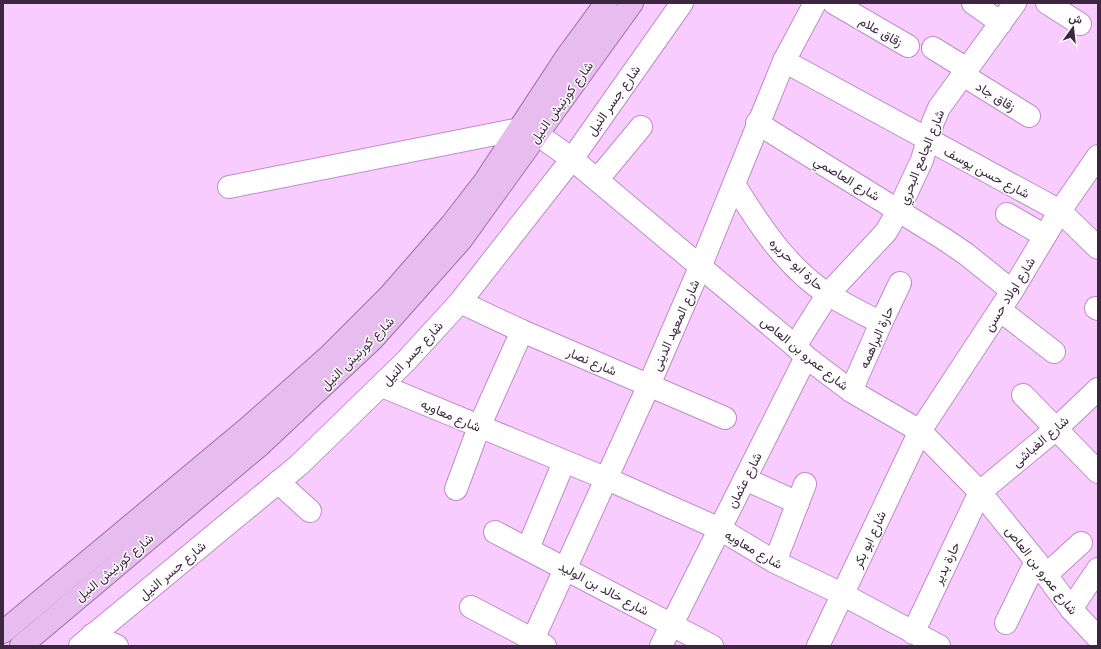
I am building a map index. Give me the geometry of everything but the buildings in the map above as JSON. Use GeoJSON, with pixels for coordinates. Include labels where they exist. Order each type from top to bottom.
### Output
{"type":"FeatureCollection","features":[{"type":"Feature","properties":{"kind":"main road","name":"شارع كورنيش النيل"},"geometry":{"type":"LineString","coordinates":[[21,646],[260,445],[373,340],[461,240],[528,131],[568,56],[606,3]]}},
{"type":"Feature","properties":{"kind":"main road","name":"شارع كورنيش النيل"},"geometry":{"type":"LineString","coordinates":[[5,627],[249,427],[329,356],[390,295],[451,225],[485,181],[528,131],[632,3]]}},
{"type":"Feature","properties":{"kind":"street","name":"شارع جسر النيل"},"geometry":{"type":"LineString","coordinates":[[86,641],[299,465],[382,386],[460,302],[572,159],[682,3]]}},
{"type":"Feature","properties":{"kind":"street","name":"شارع المعهد الدينى"},"geometry":{"type":"LineString","coordinates":[[536,644],[566,568],[605,478],[649,385],[701,265],[757,123],[784,61],[815,3]]}},
{"type":"Feature","properties":{"kind":"street","name":"زقاق علام"},"geometry":{"type":"LineString","coordinates":[[834,3],[908,46]]}},
{"type":"Feature","properties":{"kind":"street"},"geometry":{"type":"LineString","coordinates":[[973,3],[1001,23]]}},
{"type":"Feature","properties":{"kind":"street","name":"شارع الجامع البحري"},"geometry":{"type":"LineString","coordinates":[[800,351],[828,294],[886,232],[899,209],[928,141],[932,122],[939,108],[1015,3]]}},
{"type":"Feature","properties":{"kind":"street"},"geometry":{"type":"LineString","coordinates":[[1047,3],[1080,24]]}},
{"type":"Feature","properties":{"kind":"street","name":"زقاق جاد"},"geometry":{"type":"LineString","coordinates":[[933,48],[1029,116]]}},
{"type":"Feature","properties":{"kind":"street","name":"شارع حسن يوسف"},"geometry":{"type":"LineString","coordinates":[[784,61],[1060,212],[1098,248]]}},
{"type":"Feature","properties":{"kind":"street","name":"شارع العاصمي"},"geometry":{"type":"LineString","coordinates":[[757,123],[899,209],[966,254],[1012,291]]}},
{"type":"Feature","properties":{"kind":"street"},"geometry":{"type":"LineString","coordinates":[[598,180],[641,127]]}},
{"type":"Feature","properties":{"kind":"street","name":"شارع عمرو بن العاص"},"geometry":{"type":"LineString","coordinates":[[528,131],[572,159],[701,265],[800,351],[852,391],[920,431],[980,492],[1071,608],[1098,638]]}},
{"type":"Feature","properties":{"kind":"street"},"geometry":{"type":"LineString","coordinates":[[229,187],[528,131]]}},
{"type":"Feature","properties":{"kind":"street","name":"شارع اولاد حسن"},"geometry":{"type":"LineString","coordinates":[[920,431],[1000,310],[1060,212],[1096,163]]}},
{"type":"Feature","properties":{"kind":"street","name":"حارة ابو حريره"},"geometry":{"type":"LineString","coordinates":[[734,184],[754,216],[776,246],[804,274],[828,294],[881,323]]}},
{"type":"Feature","properties":{"kind":"street"},"geometry":{"type":"LineString","coordinates":[[1006,214],[1045,236]]}},
{"type":"Feature","properties":{"kind":"street","name":"حارة البراهمه"},"geometry":{"type":"LineString","coordinates":[[852,391],[900,283]]}},
{"type":"Feature","properties":{"kind":"street","name":"شارع نصار"},"geometry":{"type":"LineString","coordinates":[[460,302],[522,331],[725,418]]}},
{"type":"Feature","properties":{"kind":"street"},"geometry":{"type":"LineString","coordinates":[[1000,310],[1054,352]]}},
{"type":"Feature","properties":{"kind":"street"},"geometry":{"type":"LineString","coordinates":[[456,489],[478,427],[522,331]]}},
{"type":"Feature","properties":{"kind":"street","name":"شارع عثمان"},"geometry":{"type":"LineString","coordinates":[[661,646],[745,479],[800,351]]}},
{"type":"Feature","properties":{"kind":"street","name":"شارع معاويه"},"geometry":{"type":"LineString","coordinates":[[382,386],[478,427],[605,478],[720,529],[775,562],[842,594],[938,646]]}},
{"type":"Feature","properties":{"kind":"street","name":"شارع الغباشى"},"geometry":{"type":"LineString","coordinates":[[980,492],[1056,429],[1098,389]]}},
{"type":"Feature","properties":{"kind":"street"},"geometry":{"type":"LineString","coordinates":[[1023,395],[1098,472]]}},
{"type":"Feature","properties":{"kind":"street","name":"شارع ابو بكر"},"geometry":{"type":"LineString","coordinates":[[818,646],[920,431]]}},
{"type":"Feature","properties":{"kind":"street"},"geometry":{"type":"LineString","coordinates":[[528,548],[564,462]]}},
{"type":"Feature","properties":{"kind":"street"},"geometry":{"type":"LineString","coordinates":[[745,479],[802,493],[775,562]]}},
{"type":"Feature","properties":{"kind":"street"},"geometry":{"type":"LineString","coordinates":[[278,482],[310,511]]}},
{"type":"Feature","properties":{"kind":"street","name":"حارة بدير"},"geometry":{"type":"LineString","coordinates":[[913,633],[980,492]]}},
{"type":"Feature","properties":{"kind":"street","name":"شارع خالد بن الوليد"},"geometry":{"type":"LineString","coordinates":[[495,532],[712,646]]}},
{"type":"Feature","properties":{"kind":"street"},"geometry":{"type":"LineString","coordinates":[[1006,623],[1041,568],[1081,543]]}},
{"type":"Feature","properties":{"kind":"street"},"geometry":{"type":"LineString","coordinates":[[1071,608],[1098,569]]}},
{"type":"Feature","properties":{"kind":"street"},"geometry":{"type":"LineString","coordinates":[[471,606],[536,644]]}},
{"type":"Feature","properties":{"kind":"street"},"geometry":{"type":"LineString","coordinates":[[86,641],[117,646]]}}]}
